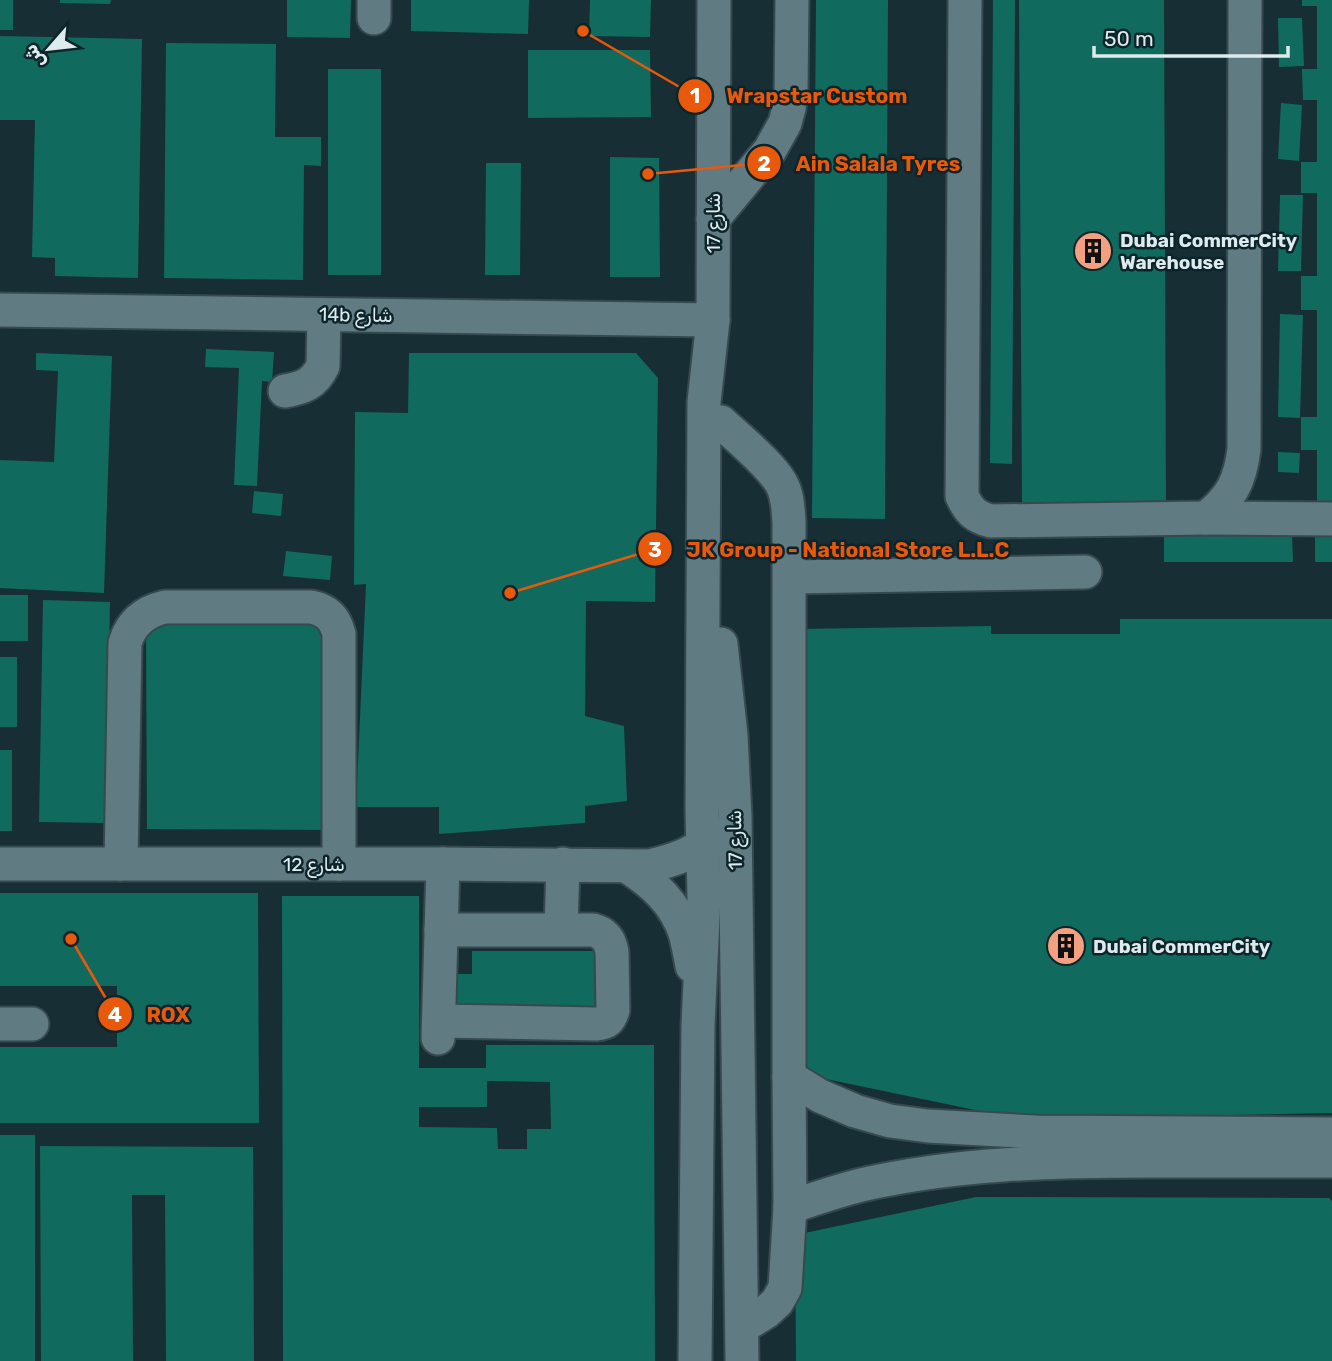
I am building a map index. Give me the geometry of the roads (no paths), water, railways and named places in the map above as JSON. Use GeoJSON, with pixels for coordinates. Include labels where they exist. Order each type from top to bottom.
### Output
{"type":"FeatureCollection","features":[{"type":"Feature","properties":{"kind":"street","name":"شارع 17"},"geometry":{"type":"LineString","coordinates":[[694,1360],[699,996],[704,897],[702,809],[705,402],[713,320],[714,0]]}},
{"type":"Feature","properties":{"kind":"street"},"geometry":{"type":"LineString","coordinates":[[713,219],[770,150],[785,123],[791,93],[792,0]]}},
{"type":"Feature","properties":{"kind":"street"},"geometry":{"type":"LineString","coordinates":[[965,0],[962,496],[968,508],[978,517],[991,521],[1332,519]]}},
{"type":"Feature","properties":{"kind":"street"},"geometry":{"type":"LineString","coordinates":[[1206,518],[1222,506],[1234,489],[1242,470],[1244,449],[1245,0]]}},
{"type":"Feature","properties":{"kind":"street","name":"14b شارع"},"geometry":{"type":"LineString","coordinates":[[0,310],[713,320]]}},
{"type":"Feature","properties":{"kind":"street"},"geometry":{"type":"LineString","coordinates":[[285,391],[302,388],[312,382],[323,366],[324,315]]}},
{"type":"Feature","properties":{"kind":"street","name":"شارع 17"},"geometry":{"type":"LineString","coordinates":[[713,320],[719,368],[721,422],[720,621],[736,816],[741,1361]]}},
{"type":"Feature","properties":{"kind":"street"},"geometry":{"type":"LineString","coordinates":[[721,422],[769,468],[781,484],[788,502],[790,577],[790,1207],[785,1289],[777,1302],[766,1312],[742,1327]]}},
{"type":"Feature","properties":{"kind":"street"},"geometry":{"type":"LineString","coordinates":[[790,577],[1085,572]]}},
{"type":"Feature","properties":{"kind":"street"},"geometry":{"type":"LineString","coordinates":[[121,864],[125,643],[132,626],[147,613],[165,607],[311,607],[327,612],[337,626],[339,864]]}},
{"type":"Feature","properties":{"kind":"street","name":"شارع 12"},"geometry":{"type":"LineString","coordinates":[[0,864],[650,866],[678,859],[703,846],[736,816]]}},
{"type":"Feature","properties":{"kind":"street"},"geometry":{"type":"LineString","coordinates":[[441,930],[561,929],[600,932],[611,944],[611,1018],[605,1023],[438,1030],[441,930],[443,864]]}},
{"type":"Feature","properties":{"kind":"street"},"geometry":{"type":"LineString","coordinates":[[561,929],[563,864]]}},
{"type":"Feature","properties":{"kind":"street"},"geometry":{"type":"LineString","coordinates":[[628,867],[647,879],[664,895],[677,914],[685,934],[699,996]]}},
{"type":"Feature","properties":{"kind":"street"},"geometry":{"type":"LineString","coordinates":[[789,1076],[820,1096],[855,1111],[890,1121],[928,1126],[1035,1132],[1332,1134]]}},
{"type":"Feature","properties":{"kind":"street"},"geometry":{"type":"LineString","coordinates":[[790,1207],[860,1186],[908,1176],[984,1166],[1088,1161],[1332,1161]]}},
{"type":"Feature","properties":{"kind":"place","name":"Wrapstar Custom"},"geometry":{"type":"Point","coordinates":[583,31]}},
{"type":"Feature","properties":{"kind":"place","name":"Ain Salala Tyres"},"geometry":{"type":"Point","coordinates":[648,174]}},
{"type":"Feature","properties":{"kind":"place","name":"Dubai CommerCity Warehouse"},"geometry":{"type":"Point","coordinates":[1093,251]}},
{"type":"Feature","properties":{"kind":"place","name":"JK Group - National Store L.L.C"},"geometry":{"type":"Point","coordinates":[510,593]}},
{"type":"Feature","properties":{"kind":"place","name":"ROX"},"geometry":{"type":"Point","coordinates":[71,939]}},
{"type":"Feature","properties":{"kind":"place","name":"Dubai CommerCity"},"geometry":{"type":"Point","coordinates":[1066,946]}}]}
